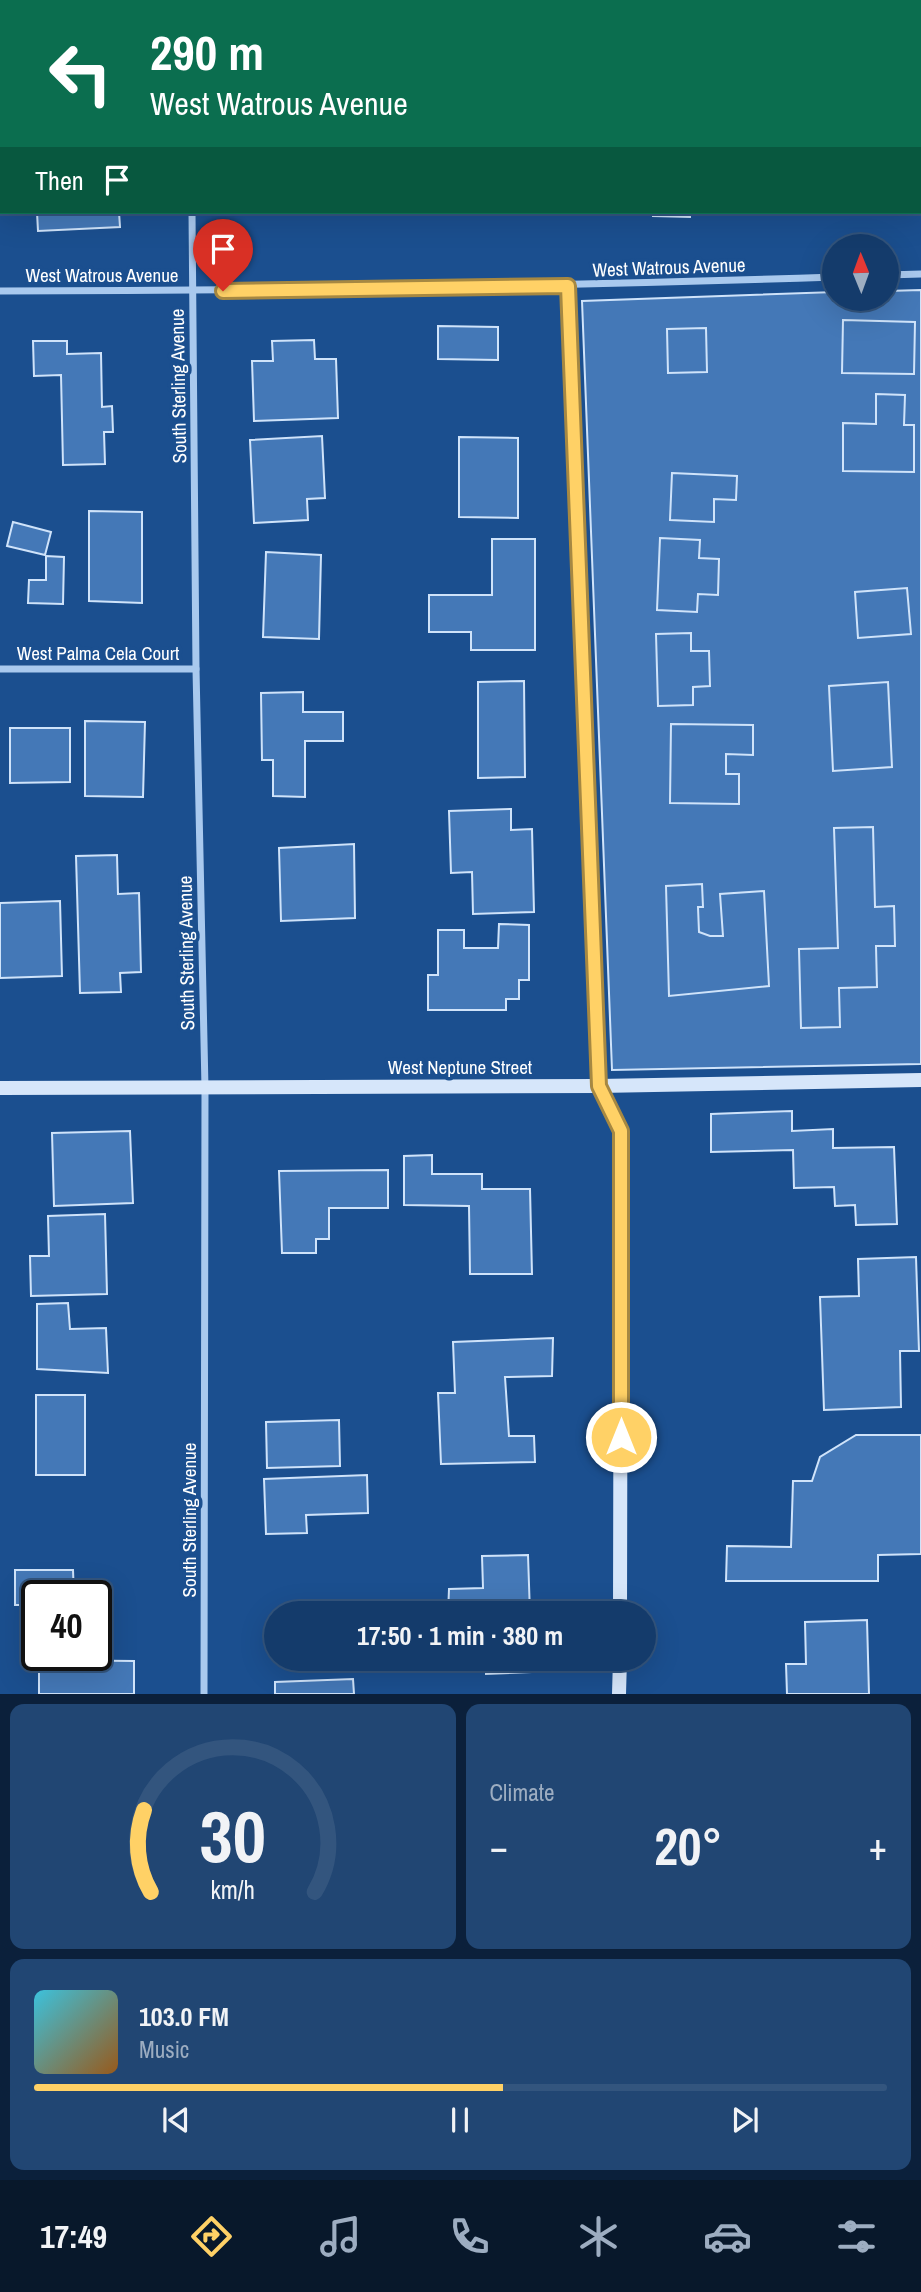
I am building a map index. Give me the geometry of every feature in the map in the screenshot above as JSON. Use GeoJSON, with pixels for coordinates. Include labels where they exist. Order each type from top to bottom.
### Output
{"type":"FeatureCollection","features":[{"type":"Feature","properties":{"kind":"street","name":"South Sterling Avenue"},"geometry":{"type":"LineString","coordinates":[[192,214],[196,669],[205,1088],[204,1693]]}},
{"type":"Feature","properties":{"kind":"street"},"geometry":{"type":"LineString","coordinates":[[900,275],[921,274]]}},
{"type":"Feature","properties":{"kind":"street","name":"West Watrous Avenue"},"geometry":{"type":"LineString","coordinates":[[0,291],[568,286],[822,277]]}},
{"type":"Feature","properties":{"kind":"street"},"geometry":{"type":"LineString","coordinates":[[568,286],[599,1086],[621,1131],[620,1601]]}},
{"type":"Feature","properties":{"kind":"street","name":"West Palma Cela Court"},"geometry":{"type":"LineString","coordinates":[[0,669],[196,669]]}},
{"type":"Feature","properties":{"kind":"street","name":"West Neptune Street"},"geometry":{"type":"LineString","coordinates":[[0,1088],[599,1086],[921,1080]]}},
{"type":"Feature","properties":{"kind":"street"},"geometry":{"type":"LineString","coordinates":[[619,1693],[620,1671]]}},
{"type":"Feature","properties":{"kind":"building"},"geometry":{"type":"Polygon","coordinates":[[[37,214],[119,214],[120,227],[38,231],[37,214]]]}},
{"type":"Feature","properties":{"kind":"building"},"geometry":{"type":"Polygon","coordinates":[[[653,214],[690,214],[690,217],[653,214]]]}},
{"type":"Feature","properties":{"kind":"building"},"geometry":{"type":"Polygon","coordinates":[[[921,290],[921,1064],[612,1070],[582,301],[822,292],[822,312],[900,312],[900,291],[921,290]]]}},
{"type":"Feature","properties":{"kind":"building"},"geometry":{"type":"Polygon","coordinates":[[[843,320],[915,322],[914,374],[842,373],[843,320]]]}},
{"type":"Feature","properties":{"kind":"building"},"geometry":{"type":"Polygon","coordinates":[[[438,326],[498,327],[498,360],[438,359],[438,326]]]}},
{"type":"Feature","properties":{"kind":"building"},"geometry":{"type":"Polygon","coordinates":[[[706,328],[707,372],[668,373],[667,329],[706,328]]]}},
{"type":"Feature","properties":{"kind":"building"},"geometry":{"type":"Polygon","coordinates":[[[314,340],[315,359],[336,359],[338,418],[254,421],[252,361],[273,361],[272,341],[314,340]]]}},
{"type":"Feature","properties":{"kind":"building"},"geometry":{"type":"Polygon","coordinates":[[[33,341],[67,341],[67,354],[101,353],[102,407],[112,406],[113,432],[104,432],[105,464],[63,465],[61,375],[34,376],[33,341]]]}},
{"type":"Feature","properties":{"kind":"building"},"geometry":{"type":"Polygon","coordinates":[[[876,394],[905,395],[904,425],[914,425],[914,472],[843,471],[843,423],[876,424],[876,394]]]}},
{"type":"Feature","properties":{"kind":"building"},"geometry":{"type":"Polygon","coordinates":[[[322,436],[325,498],[307,499],[308,520],[254,523],[250,440],[322,436]]]}},
{"type":"Feature","properties":{"kind":"building"},"geometry":{"type":"Polygon","coordinates":[[[459,437],[518,438],[518,518],[459,517],[459,437]]]}},
{"type":"Feature","properties":{"kind":"building"},"geometry":{"type":"Polygon","coordinates":[[[672,473],[737,476],[736,500],[714,499],[714,522],[670,520],[672,473]]]}},
{"type":"Feature","properties":{"kind":"building"},"geometry":{"type":"Polygon","coordinates":[[[89,511],[142,512],[142,603],[89,601],[89,511]]]}},
{"type":"Feature","properties":{"kind":"building"},"geometry":{"type":"Polygon","coordinates":[[[13,522],[51,532],[45,555],[7,546],[13,522]]]}},
{"type":"Feature","properties":{"kind":"building"},"geometry":{"type":"Polygon","coordinates":[[[660,538],[700,540],[699,558],[719,559],[718,595],[698,594],[697,612],[657,610],[660,538]]]}},
{"type":"Feature","properties":{"kind":"building"},"geometry":{"type":"Polygon","coordinates":[[[492,539],[535,539],[535,650],[471,650],[471,632],[429,632],[429,595],[492,595],[492,539]]]}},
{"type":"Feature","properties":{"kind":"building"},"geometry":{"type":"Polygon","coordinates":[[[266,552],[321,555],[319,639],[263,637],[266,552]]]}},
{"type":"Feature","properties":{"kind":"building"},"geometry":{"type":"Polygon","coordinates":[[[46,556],[64,557],[63,604],[28,603],[29,580],[46,580],[46,556]]]}},
{"type":"Feature","properties":{"kind":"building"},"geometry":{"type":"Polygon","coordinates":[[[907,588],[911,634],[858,638],[855,592],[907,588]]]}},
{"type":"Feature","properties":{"kind":"building"},"geometry":{"type":"Polygon","coordinates":[[[691,633],[691,651],[709,651],[710,686],[693,687],[693,705],[658,706],[656,634],[691,633]]]}},
{"type":"Feature","properties":{"kind":"building"},"geometry":{"type":"Polygon","coordinates":[[[524,681],[525,777],[478,778],[478,682],[524,681]]]}},
{"type":"Feature","properties":{"kind":"building"},"geometry":{"type":"Polygon","coordinates":[[[888,682],[892,767],[833,771],[829,686],[888,682]]]}},
{"type":"Feature","properties":{"kind":"building"},"geometry":{"type":"Polygon","coordinates":[[[303,692],[303,712],[343,712],[343,741],[305,741],[305,797],[273,796],[273,760],[262,760],[261,693],[303,692]]]}},
{"type":"Feature","properties":{"kind":"building"},"geometry":{"type":"Polygon","coordinates":[[[85,721],[145,722],[143,797],[85,796],[85,721]]]}},
{"type":"Feature","properties":{"kind":"building"},"geometry":{"type":"Polygon","coordinates":[[[671,724],[753,725],[753,755],[726,754],[726,774],[739,774],[739,804],[670,803],[671,724]]]}},
{"type":"Feature","properties":{"kind":"building"},"geometry":{"type":"Polygon","coordinates":[[[10,728],[70,728],[70,782],[10,783],[10,728]]]}},
{"type":"Feature","properties":{"kind":"building"},"geometry":{"type":"Polygon","coordinates":[[[511,809],[511,830],[532,829],[534,912],[473,914],[472,872],[451,873],[449,811],[511,809]]]}},
{"type":"Feature","properties":{"kind":"building"},"geometry":{"type":"Polygon","coordinates":[[[873,827],[875,907],[894,906],[895,946],[876,946],[877,987],[839,988],[840,1027],[801,1028],[799,949],[838,948],[834,828],[873,827]]]}},
{"type":"Feature","properties":{"kind":"building"},"geometry":{"type":"Polygon","coordinates":[[[354,844],[355,918],[281,921],[279,848],[354,844]]]}},
{"type":"Feature","properties":{"kind":"building"},"geometry":{"type":"Polygon","coordinates":[[[117,855],[118,894],[139,893],[141,972],[120,973],[121,992],[80,993],[76,856],[117,855]]]}},
{"type":"Feature","properties":{"kind":"building"},"geometry":{"type":"Polygon","coordinates":[[[702,884],[703,907],[698,907],[699,932],[710,936],[723,936],[720,894],[764,891],[769,986],[669,996],[666,886],[702,884]]]}},
{"type":"Feature","properties":{"kind":"building"},"geometry":{"type":"Polygon","coordinates":[[[60,901],[62,976],[0,978],[0,903],[60,901]]]}},
{"type":"Feature","properties":{"kind":"building"},"geometry":{"type":"Polygon","coordinates":[[[499,924],[529,925],[529,980],[519,980],[519,999],[506,999],[506,1010],[428,1010],[428,975],[438,975],[438,930],[464,930],[464,948],[498,948],[499,924]]]}},
{"type":"Feature","properties":{"kind":"building"},"geometry":{"type":"Polygon","coordinates":[[[792,1111],[792,1131],[833,1129],[833,1148],[894,1147],[897,1224],[856,1225],[855,1205],[835,1206],[834,1187],[794,1188],[793,1150],[711,1152],[711,1114],[792,1111]]]}},
{"type":"Feature","properties":{"kind":"building"},"geometry":{"type":"Polygon","coordinates":[[[130,1131],[133,1203],[54,1206],[52,1133],[130,1131]]]}},
{"type":"Feature","properties":{"kind":"building"},"geometry":{"type":"Polygon","coordinates":[[[432,1155],[432,1174],[482,1174],[482,1189],[530,1189],[532,1274],[470,1274],[469,1206],[404,1205],[404,1156],[432,1155]]]}},
{"type":"Feature","properties":{"kind":"building"},"geometry":{"type":"Polygon","coordinates":[[[388,1170],[388,1208],[329,1208],[329,1239],[316,1239],[316,1253],[282,1253],[279,1171],[388,1170]]]}},
{"type":"Feature","properties":{"kind":"building"},"geometry":{"type":"Polygon","coordinates":[[[105,1214],[107,1294],[31,1296],[30,1256],[49,1256],[48,1216],[105,1214]]]}},
{"type":"Feature","properties":{"kind":"building"},"geometry":{"type":"Polygon","coordinates":[[[916,1257],[919,1351],[900,1351],[901,1407],[824,1410],[820,1297],[859,1296],[858,1259],[916,1257]]]}},
{"type":"Feature","properties":{"kind":"building"},"geometry":{"type":"Polygon","coordinates":[[[68,1303],[70,1329],[106,1328],[108,1373],[37,1369],[37,1304],[68,1303]]]}},
{"type":"Feature","properties":{"kind":"building"},"geometry":{"type":"Polygon","coordinates":[[[553,1338],[552,1376],[505,1377],[509,1436],[534,1436],[535,1462],[441,1464],[438,1393],[455,1393],[453,1342],[553,1338]]]}},
{"type":"Feature","properties":{"kind":"building"},"geometry":{"type":"Polygon","coordinates":[[[36,1395],[85,1395],[85,1475],[36,1475],[36,1395]]]}},
{"type":"Feature","properties":{"kind":"building"},"geometry":{"type":"Polygon","coordinates":[[[339,1420],[340,1466],[267,1468],[266,1422],[339,1420]]]}},
{"type":"Feature","properties":{"kind":"building"},"geometry":{"type":"Polygon","coordinates":[[[856,1435],[921,1435],[921,1554],[878,1555],[878,1581],[726,1581],[727,1546],[791,1547],[793,1481],[812,1481],[820,1457],[856,1435]]]}},
{"type":"Feature","properties":{"kind":"building"},"geometry":{"type":"Polygon","coordinates":[[[367,1475],[368,1513],[306,1515],[307,1533],[266,1534],[264,1479],[367,1475]]]}},
{"type":"Feature","properties":{"kind":"building"},"geometry":{"type":"Polygon","coordinates":[[[528,1555],[530,1601],[449,1601],[449,1589],[483,1588],[482,1556],[528,1555]]]}},
{"type":"Feature","properties":{"kind":"building"},"geometry":{"type":"Polygon","coordinates":[[[15,1570],[73,1570],[73,1580],[21,1580],[21,1605],[15,1605],[15,1570]]]}},
{"type":"Feature","properties":{"kind":"building"},"geometry":{"type":"Polygon","coordinates":[[[867,1620],[869,1694],[787,1694],[786,1664],[806,1664],[805,1622],[867,1620]]]}},
{"type":"Feature","properties":{"kind":"building"},"geometry":{"type":"Polygon","coordinates":[[[112,1661],[134,1661],[134,1694],[39,1694],[39,1671],[112,1671],[112,1661]]]}},
{"type":"Feature","properties":{"kind":"building"},"geometry":{"type":"Polygon","coordinates":[[[486,1671],[531,1671],[531,1672],[486,1674],[486,1671]]]}},
{"type":"Feature","properties":{"kind":"building"},"geometry":{"type":"Polygon","coordinates":[[[353,1679],[354,1694],[275,1694],[275,1682],[353,1679]]]}},
{"type":"Feature","properties":{"kind":"route"},"geometry":{"type":"LineString","coordinates":[[223,291],[568,286],[599,1086],[621,1131],[621,1437]]}}]}
